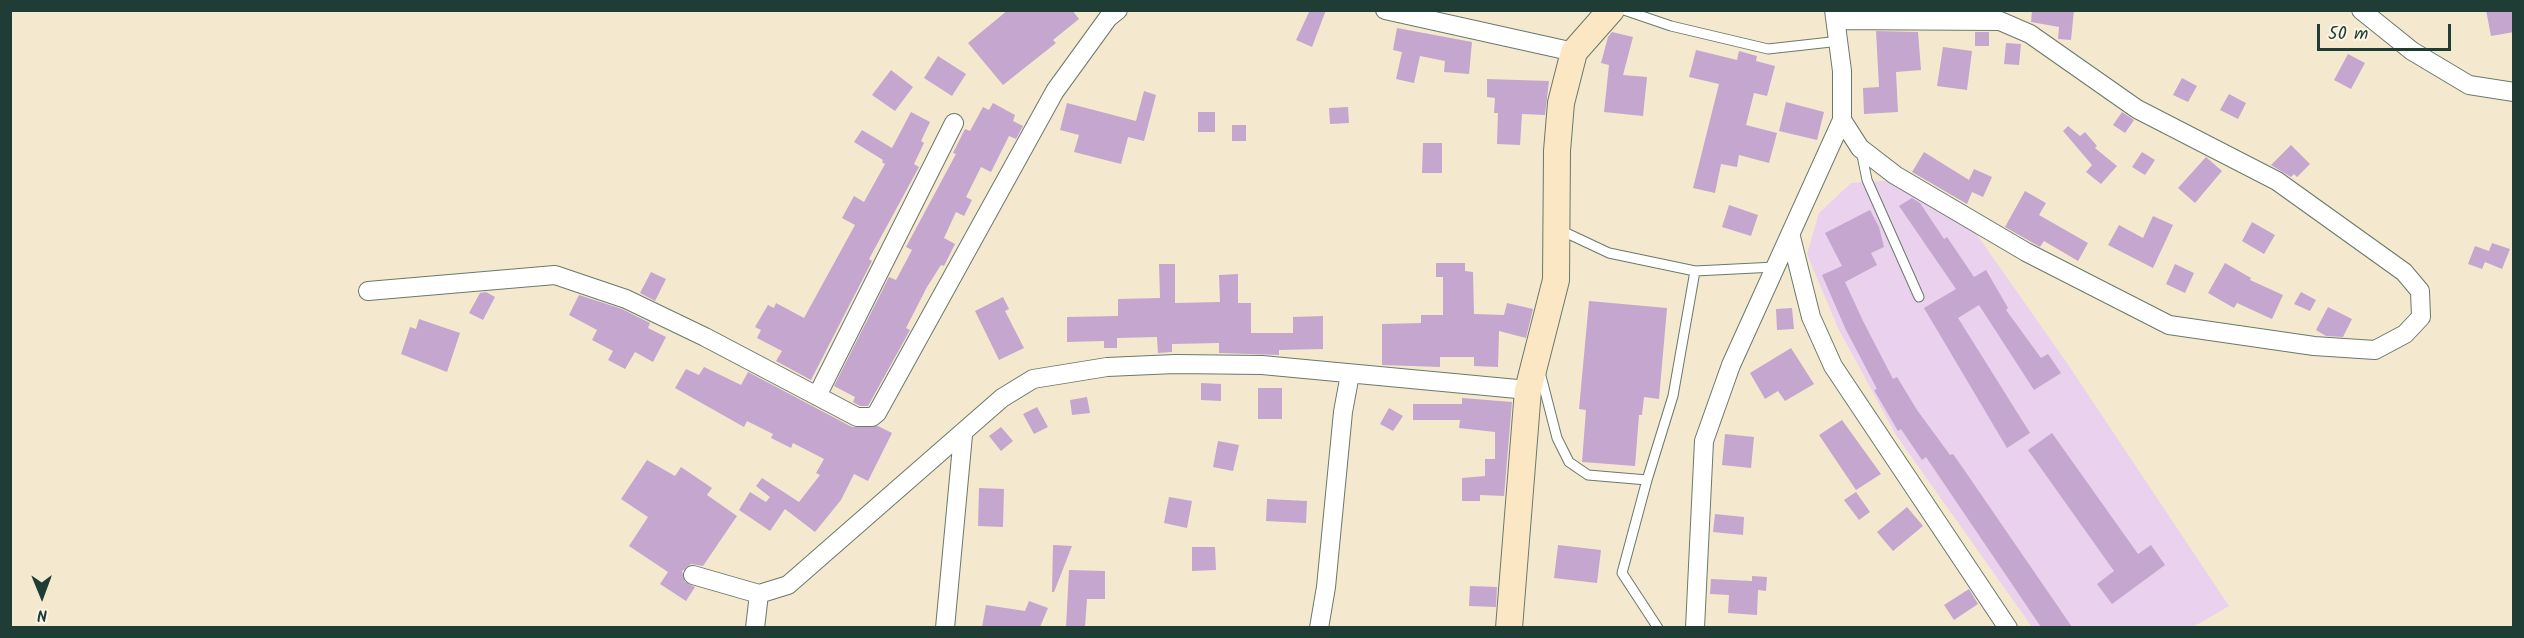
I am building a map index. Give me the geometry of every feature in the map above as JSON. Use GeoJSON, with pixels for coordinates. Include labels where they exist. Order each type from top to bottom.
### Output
{"type":"FeatureCollection","features":[{"type":"Feature","properties":{"kind":"street"},"geometry":{"type":"LineString","coordinates":[[368,291],[555,275],[626,299],[705,337],[857,417],[867,418],[877,413],[1055,91],[1108,18],[1118,10]]}},
{"type":"Feature","properties":{"kind":"street"},"geometry":{"type":"LineString","coordinates":[[1385,10],[1574,52]]}},
{"type":"Feature","properties":{"kind":"street"},"geometry":{"type":"LineString","coordinates":[[1509,627],[1528,390],[1556,280],[1557,151],[1561,103],[1574,52],[1611,10]]}},
{"type":"Feature","properties":{"kind":"street"},"geometry":{"type":"LineString","coordinates":[[2361,10],[2412,51],[2469,85],[2514,92]]}},
{"type":"Feature","properties":{"kind":"street"},"geometry":{"type":"LineString","coordinates":[[1695,627],[1704,441],[1731,365],[1791,237],[1842,120],[1840,42],[1835,15],[2000,21],[2030,34],[2137,109],[2277,181],[2404,272],[2420,291],[2421,317],[2405,334],[2375,350],[2314,346],[2169,325],[2016,246],[1895,176],[1860,148],[1842,120]]}},
{"type":"Feature","properties":{"kind":"street"},"geometry":{"type":"LineString","coordinates":[[817,396],[954,123]]}},
{"type":"Feature","properties":{"kind":"street"},"geometry":{"type":"LineString","coordinates":[[1791,237],[1811,317],[1833,366],[2008,627]]}},
{"type":"Feature","properties":{"kind":"street"},"geometry":{"type":"LineString","coordinates":[[693,575],[759,594],[788,585],[963,435],[1002,398],[1033,379],[1068,371],[1175,364],[1262,365],[1528,390]]}},
{"type":"Feature","properties":{"kind":"street"},"geometry":{"type":"LineString","coordinates":[[1318,627],[1326,587],[1343,412],[1350,374]]}},
{"type":"Feature","properties":{"kind":"street"},"geometry":{"type":"LineString","coordinates":[[945,627],[963,435]]}},
{"type":"Feature","properties":{"kind":"street"},"geometry":{"type":"LineString","coordinates":[[755,627],[759,594]]}},
{"type":"Feature","properties":{"kind":"lane"},"geometry":{"type":"LineString","coordinates":[[1624,10],[1671,26],[1768,50],[1840,42]]}},
{"type":"Feature","properties":{"kind":"lane"},"geometry":{"type":"LineString","coordinates":[[1860,148],[1867,180],[1919,297]]}},
{"type":"Feature","properties":{"kind":"lane"},"geometry":{"type":"LineString","coordinates":[[1558,230],[1609,253],[1695,271],[1775,267]]}},
{"type":"Feature","properties":{"kind":"lane"},"geometry":{"type":"LineString","coordinates":[[1658,627],[1622,573],[1673,396],[1695,271]]}},
{"type":"Feature","properties":{"kind":"lane"},"geometry":{"type":"LineString","coordinates":[[1536,358],[1557,438],[1569,462],[1588,475],[1647,480]]}},
{"type":"Feature","properties":{"kind":"shaded area"},"geometry":{"type":"Polygon","coordinates":[[[1898,180],[1975,232],[2067,363],[2229,606],[2193,627],[2032,627],[1896,435],[1838,328],[1807,254],[1819,213],[1851,183],[1898,180]]]}},
{"type":"Feature","properties":{"kind":"building"},"geometry":{"type":"Polygon","coordinates":[[[1008,10],[1072,10],[1079,19],[1053,40],[1056,43],[1003,85],[968,43],[1008,10]]]}},
{"type":"Feature","properties":{"kind":"building"},"geometry":{"type":"Polygon","coordinates":[[[1310,10],[1326,10],[1312,47],[1296,40],[1310,10]]]}},
{"type":"Feature","properties":{"kind":"building"},"geometry":{"type":"Polygon","coordinates":[[[2032,10],[2074,10],[2071,40],[2058,39],[2059,27],[2031,22],[2032,10]]]}},
{"type":"Feature","properties":{"kind":"building"},"geometry":{"type":"Polygon","coordinates":[[[2486,10],[2514,10],[2514,32],[2491,36],[2486,10]]]}},
{"type":"Feature","properties":{"kind":"building"},"geometry":{"type":"Polygon","coordinates":[[[1397,28],[1472,42],[1469,74],[1444,72],[1445,61],[1420,56],[1414,83],[1396,79],[1402,52],[1393,50],[1397,28]]]}},
{"type":"Feature","properties":{"kind":"building"},"geometry":{"type":"Polygon","coordinates":[[[1876,31],[1918,32],[1921,70],[1896,72],[1898,112],[1864,114],[1863,88],[1879,87],[1876,31]]]}},
{"type":"Feature","properties":{"kind":"building"},"geometry":{"type":"Polygon","coordinates":[[[1612,32],[1633,37],[1623,75],[1647,77],[1643,116],[1604,112],[1609,65],[1601,63],[1608,37],[1612,32]]]}},
{"type":"Feature","properties":{"kind":"building"},"geometry":{"type":"Polygon","coordinates":[[[1975,32],[1989,32],[1989,46],[1975,46],[1975,32]]]}},
{"type":"Feature","properties":{"kind":"building"},"geometry":{"type":"Polygon","coordinates":[[[2006,43],[2021,44],[2019,65],[2004,64],[2006,43]]]}},
{"type":"Feature","properties":{"kind":"building"},"geometry":{"type":"Polygon","coordinates":[[[1943,47],[1972,51],[1967,90],[1937,86],[1943,47]]]}},
{"type":"Feature","properties":{"kind":"building"},"geometry":{"type":"Polygon","coordinates":[[[1696,50],[1737,60],[1739,51],[1757,56],[1756,61],[1775,66],[1767,96],[1754,93],[1746,125],[1777,133],[1769,163],[1739,155],[1737,167],[1721,164],[1715,193],[1693,188],[1719,84],[1689,77],[1696,50]]]}},
{"type":"Feature","properties":{"kind":"building"},"geometry":{"type":"Polygon","coordinates":[[[2348,54],[2365,63],[2351,89],[2334,80],[2348,54]]]}},
{"type":"Feature","properties":{"kind":"building"},"geometry":{"type":"Polygon","coordinates":[[[938,56],[966,74],[952,96],[924,78],[938,56]]]}},
{"type":"Feature","properties":{"kind":"building"},"geometry":{"type":"Polygon","coordinates":[[[891,70],[913,87],[895,111],[872,95],[891,70]]]}},
{"type":"Feature","properties":{"kind":"building"},"geometry":{"type":"Polygon","coordinates":[[[2182,78],[2197,86],[2188,102],[2173,95],[2182,78]]]}},
{"type":"Feature","properties":{"kind":"building"},"geometry":{"type":"Polygon","coordinates":[[[1487,79],[1549,81],[1545,115],[1522,114],[1520,145],[1497,144],[1498,113],[1494,113],[1495,98],[1487,97],[1487,79]]]}},
{"type":"Feature","properties":{"kind":"building"},"geometry":{"type":"Polygon","coordinates":[[[1144,91],[1156,95],[1144,141],[1128,137],[1121,164],[1074,152],[1079,135],[1060,130],[1067,103],[1136,121],[1144,91]]]}},
{"type":"Feature","properties":{"kind":"building"},"geometry":{"type":"Polygon","coordinates":[[[2229,94],[2246,103],[2238,119],[2220,110],[2229,94]]]}},
{"type":"Feature","properties":{"kind":"building"},"geometry":{"type":"Polygon","coordinates":[[[1786,102],[1824,112],[1817,140],[1779,131],[1786,102]]]}},
{"type":"Feature","properties":{"kind":"building"},"geometry":{"type":"Polygon","coordinates":[[[993,103],[1015,115],[1013,121],[1023,126],[1016,139],[1009,136],[991,172],[981,167],[966,197],[972,200],[964,216],[956,212],[944,238],[955,244],[944,266],[941,265],[927,287],[906,328],[910,330],[868,406],[860,406],[853,402],[855,397],[834,386],[889,277],[896,280],[912,250],[906,247],[956,154],[953,153],[965,129],[970,131],[983,107],[989,110],[993,103]]]}},
{"type":"Feature","properties":{"kind":"building"},"geometry":{"type":"Polygon","coordinates":[[[1348,107],[1349,123],[1330,124],[1329,108],[1348,107]]]}},
{"type":"Feature","properties":{"kind":"building"},"geometry":{"type":"Polygon","coordinates":[[[911,112],[930,122],[921,141],[924,143],[914,164],[919,167],[869,259],[872,261],[811,380],[776,361],[782,351],[757,338],[761,330],[755,327],[768,305],[774,308],[776,303],[804,318],[855,225],[842,218],[854,196],[864,202],[885,164],[883,160],[854,142],[862,130],[892,148],[911,112]]]}},
{"type":"Feature","properties":{"kind":"building"},"geometry":{"type":"Polygon","coordinates":[[[1198,112],[1215,112],[1215,132],[1198,132],[1198,112]]]}},
{"type":"Feature","properties":{"kind":"building"},"geometry":{"type":"Polygon","coordinates":[[[2122,112],[2134,120],[2125,133],[2113,125],[2122,112]]]}},
{"type":"Feature","properties":{"kind":"building"},"geometry":{"type":"Polygon","coordinates":[[[1232,125],[1246,125],[1246,141],[1232,141],[1232,125]]]}},
{"type":"Feature","properties":{"kind":"building"},"geometry":{"type":"Polygon","coordinates":[[[2068,126],[2080,136],[2085,132],[2097,146],[2095,148],[2117,166],[2101,184],[2086,172],[2092,165],[2063,131],[2068,126]]]}},
{"type":"Feature","properties":{"kind":"building"},"geometry":{"type":"Polygon","coordinates":[[[1423,143],[1442,143],[1442,173],[1422,173],[1423,143]]]}},
{"type":"Feature","properties":{"kind":"building"},"geometry":{"type":"Polygon","coordinates":[[[2291,145],[2310,164],[2297,177],[2294,174],[2291,177],[2271,165],[2291,145]]]}},
{"type":"Feature","properties":{"kind":"building"},"geometry":{"type":"Polygon","coordinates":[[[1924,152],[1969,180],[1974,169],[1992,177],[1983,197],[1972,192],[1967,204],[1912,172],[1924,152]]]}},
{"type":"Feature","properties":{"kind":"building"},"geometry":{"type":"Polygon","coordinates":[[[2142,152],[2155,160],[2145,175],[2132,167],[2142,152]]]}},
{"type":"Feature","properties":{"kind":"building"},"geometry":{"type":"Polygon","coordinates":[[[2206,157],[2222,171],[2195,203],[2178,188],[2206,157]]]}},
{"type":"Feature","properties":{"kind":"building"},"geometry":{"type":"Polygon","coordinates":[[[2025,191],[2046,203],[2039,215],[2088,243],[2078,261],[2044,241],[2040,247],[2005,227],[2025,191]]]}},
{"type":"Feature","properties":{"kind":"building"},"geometry":{"type":"Polygon","coordinates":[[[1912,198],[1920,203],[1944,239],[1947,237],[1974,277],[1986,270],[2008,308],[2006,310],[2041,358],[2048,354],[2061,373],[2034,390],[1979,305],[1958,318],[2030,433],[2007,448],[1924,308],[1956,289],[1899,206],[1912,198]]]}},
{"type":"Feature","properties":{"kind":"building"},"geometry":{"type":"Polygon","coordinates":[[[1729,205],[1758,215],[1751,236],[1722,227],[1729,205]]]}},
{"type":"Feature","properties":{"kind":"building"},"geometry":{"type":"Polygon","coordinates":[[[1870,210],[1879,227],[1884,247],[1871,253],[1877,265],[1845,282],[1863,321],[1893,379],[1897,377],[1917,410],[1950,455],[1953,454],[2072,627],[2041,627],[1926,457],[1922,460],[1901,429],[1898,431],[1874,390],[1877,389],[1846,330],[1822,275],[1842,266],[1825,233],[1870,210]]]}},
{"type":"Feature","properties":{"kind":"building"},"geometry":{"type":"Polygon","coordinates":[[[2153,216],[2173,225],[2153,268],[2108,245],[2119,225],[2143,238],[2153,216]]]}},
{"type":"Feature","properties":{"kind":"building"},"geometry":{"type":"Polygon","coordinates":[[[2252,222],[2275,235],[2264,254],[2242,241],[2252,222]]]}},
{"type":"Feature","properties":{"kind":"building"},"geometry":{"type":"Polygon","coordinates":[[[2492,243],[2510,249],[2502,269],[2485,262],[2482,269],[2468,264],[2475,246],[2489,251],[2492,243]]]}},
{"type":"Feature","properties":{"kind":"building"},"geometry":{"type":"Polygon","coordinates":[[[1436,263],[1465,263],[1465,271],[1473,272],[1474,314],[1504,315],[1507,303],[1533,309],[1526,338],[1499,331],[1498,367],[1474,366],[1474,357],[1440,357],[1440,367],[1382,365],[1382,324],[1421,323],[1421,315],[1443,315],[1443,277],[1436,277],[1436,263]]]}},
{"type":"Feature","properties":{"kind":"building"},"geometry":{"type":"Polygon","coordinates":[[[2225,263],[2251,278],[2250,280],[2283,295],[2272,319],[2237,303],[2234,308],[2208,293],[2225,263]]]}},
{"type":"Feature","properties":{"kind":"building"},"geometry":{"type":"Polygon","coordinates":[[[1159,264],[1175,264],[1175,303],[1220,302],[1219,275],[1238,274],[1238,303],[1251,303],[1251,333],[1293,333],[1293,317],[1323,316],[1323,349],[1279,350],[1279,355],[1219,353],[1219,343],[1172,344],[1172,352],[1158,353],[1157,337],[1117,338],[1117,348],[1104,348],[1104,341],[1067,342],[1067,317],[1118,316],[1118,299],[1160,298],[1159,264]]]}},
{"type":"Feature","properties":{"kind":"building"},"geometry":{"type":"Polygon","coordinates":[[[2175,264],[2194,273],[2185,293],[2166,284],[2175,264]]]}},
{"type":"Feature","properties":{"kind":"building"},"geometry":{"type":"Polygon","coordinates":[[[651,272],[666,279],[655,301],[640,293],[651,272]]]}},
{"type":"Feature","properties":{"kind":"building"},"geometry":{"type":"Polygon","coordinates":[[[486,292],[495,297],[483,320],[469,313],[480,293],[486,292]]]}},
{"type":"Feature","properties":{"kind":"building"},"geometry":{"type":"Polygon","coordinates":[[[2301,292],[2316,300],[2310,311],[2294,304],[2301,292]]]}},
{"type":"Feature","properties":{"kind":"building"},"geometry":{"type":"Polygon","coordinates":[[[579,295],[622,309],[650,323],[648,328],[666,337],[653,362],[635,352],[625,369],[608,360],[613,351],[592,340],[597,330],[569,315],[579,295]]]}},
{"type":"Feature","properties":{"kind":"building"},"geometry":{"type":"Polygon","coordinates":[[[1003,297],[1009,309],[1005,311],[1024,348],[999,360],[975,311],[1003,297]]]}},
{"type":"Feature","properties":{"kind":"building"},"geometry":{"type":"Polygon","coordinates":[[[1589,301],[1667,308],[1659,399],[1644,397],[1642,415],[1639,415],[1635,466],[1582,462],[1586,410],[1579,409],[1589,301]]]}},
{"type":"Feature","properties":{"kind":"building"},"geometry":{"type":"Polygon","coordinates":[[[2328,307],[2352,319],[2343,337],[2326,336],[2316,330],[2328,307]]]}},
{"type":"Feature","properties":{"kind":"building"},"geometry":{"type":"Polygon","coordinates":[[[1792,308],[1794,329],[1777,330],[1776,309],[1792,308]]]}},
{"type":"Feature","properties":{"kind":"building"},"geometry":{"type":"Polygon","coordinates":[[[419,319],[460,333],[447,372],[401,354],[410,327],[416,329],[419,319]]]}},
{"type":"Feature","properties":{"kind":"building"},"geometry":{"type":"Polygon","coordinates":[[[1791,348],[1814,384],[1785,401],[1778,391],[1765,399],[1750,373],[1791,348]]]}},
{"type":"Feature","properties":{"kind":"building"},"geometry":{"type":"Polygon","coordinates":[[[704,367],[741,385],[748,372],[852,427],[878,426],[892,433],[868,481],[854,474],[841,500],[815,532],[785,509],[770,531],[739,510],[750,492],[766,502],[770,497],[756,486],[762,478],[799,502],[820,475],[816,473],[824,459],[793,443],[791,448],[771,438],[773,434],[747,421],[744,427],[675,388],[686,369],[699,375],[704,367]]]}},
{"type":"Feature","properties":{"kind":"building"},"geometry":{"type":"Polygon","coordinates":[[[1201,383],[1221,384],[1221,401],[1201,400],[1201,383]]]}},
{"type":"Feature","properties":{"kind":"building"},"geometry":{"type":"Polygon","coordinates":[[[1258,388],[1282,388],[1282,419],[1258,419],[1258,388]]]}},
{"type":"Feature","properties":{"kind":"building"},"geometry":{"type":"Polygon","coordinates":[[[1087,397],[1090,413],[1072,415],[1070,400],[1087,397]]]}},
{"type":"Feature","properties":{"kind":"building"},"geometry":{"type":"Polygon","coordinates":[[[1462,398],[1512,402],[1504,496],[1480,495],[1480,501],[1462,501],[1462,478],[1485,476],[1485,459],[1495,459],[1495,432],[1459,428],[1460,420],[1413,420],[1413,404],[1462,404],[1462,398]]]}},
{"type":"Feature","properties":{"kind":"building"},"geometry":{"type":"Polygon","coordinates":[[[1037,407],[1048,427],[1034,434],[1023,414],[1037,407]]]}},
{"type":"Feature","properties":{"kind":"building"},"geometry":{"type":"Polygon","coordinates":[[[1389,408],[1403,416],[1393,431],[1380,424],[1389,408]]]}},
{"type":"Feature","properties":{"kind":"building"},"geometry":{"type":"Polygon","coordinates":[[[1842,420],[1881,474],[1856,490],[1819,435],[1842,420]]]}},
{"type":"Feature","properties":{"kind":"building"},"geometry":{"type":"Polygon","coordinates":[[[1001,427],[1013,441],[1001,451],[989,436],[1001,427]]]}},
{"type":"Feature","properties":{"kind":"building"},"geometry":{"type":"Polygon","coordinates":[[[2052,433],[2138,554],[2151,545],[2165,565],[2112,604],[2097,584],[2114,571],[2028,450],[2052,433]]]}},
{"type":"Feature","properties":{"kind":"building"},"geometry":{"type":"Polygon","coordinates":[[[1725,434],[1754,437],[1751,468],[1722,465],[1725,434]]]}},
{"type":"Feature","properties":{"kind":"building"},"geometry":{"type":"Polygon","coordinates":[[[1218,441],[1239,445],[1233,471],[1213,467],[1218,441]]]}},
{"type":"Feature","properties":{"kind":"building"},"geometry":{"type":"Polygon","coordinates":[[[647,460],[675,476],[681,467],[712,488],[707,495],[737,516],[703,566],[691,564],[682,571],[685,582],[695,587],[686,601],[660,584],[668,572],[629,546],[648,517],[621,499],[647,460]]]}},
{"type":"Feature","properties":{"kind":"building"},"geometry":{"type":"Polygon","coordinates":[[[979,488],[1004,489],[1003,527],[978,526],[979,488]]]}},
{"type":"Feature","properties":{"kind":"building"},"geometry":{"type":"Polygon","coordinates":[[[1856,492],[1870,512],[1859,520],[1844,500],[1856,492]]]}},
{"type":"Feature","properties":{"kind":"building"},"geometry":{"type":"Polygon","coordinates":[[[1169,497],[1192,501],[1187,528],[1164,523],[1169,497]]]}},
{"type":"Feature","properties":{"kind":"building"},"geometry":{"type":"Polygon","coordinates":[[[1267,499],[1307,501],[1306,523],[1266,521],[1267,499]]]}},
{"type":"Feature","properties":{"kind":"building"},"geometry":{"type":"Polygon","coordinates":[[[1907,507],[1923,526],[1893,551],[1877,532],[1907,507]]]}},
{"type":"Feature","properties":{"kind":"building"},"geometry":{"type":"Polygon","coordinates":[[[1715,514],[1744,517],[1743,535],[1713,532],[1715,514]]]}},
{"type":"Feature","properties":{"kind":"building"},"geometry":{"type":"Polygon","coordinates":[[[1053,545],[1072,546],[1054,592],[1052,592],[1053,545]]]}},
{"type":"Feature","properties":{"kind":"building"},"geometry":{"type":"Polygon","coordinates":[[[1558,545],[1601,550],[1597,583],[1554,578],[1558,545]]]}},
{"type":"Feature","properties":{"kind":"building"},"geometry":{"type":"Polygon","coordinates":[[[1192,547],[1215,547],[1216,570],[1192,571],[1192,547]]]}},
{"type":"Feature","properties":{"kind":"building"},"geometry":{"type":"Polygon","coordinates":[[[1069,570],[1105,571],[1105,599],[1087,599],[1085,627],[1066,627],[1069,570]]]}},
{"type":"Feature","properties":{"kind":"building"},"geometry":{"type":"Polygon","coordinates":[[[1752,576],[1767,577],[1766,591],[1758,590],[1757,615],[1728,613],[1729,595],[1710,594],[1711,579],[1752,581],[1752,576]]]}},
{"type":"Feature","properties":{"kind":"building"},"geometry":{"type":"Polygon","coordinates":[[[1470,586],[1497,587],[1496,607],[1469,606],[1470,586]]]}},
{"type":"Feature","properties":{"kind":"building"},"geometry":{"type":"Polygon","coordinates":[[[1969,589],[1978,604],[1954,620],[1944,605],[1969,589]]]}},
{"type":"Feature","properties":{"kind":"building"},"geometry":{"type":"Polygon","coordinates":[[[1029,601],[1048,608],[1040,627],[982,627],[986,605],[1025,611],[1029,601]]]}}]}
